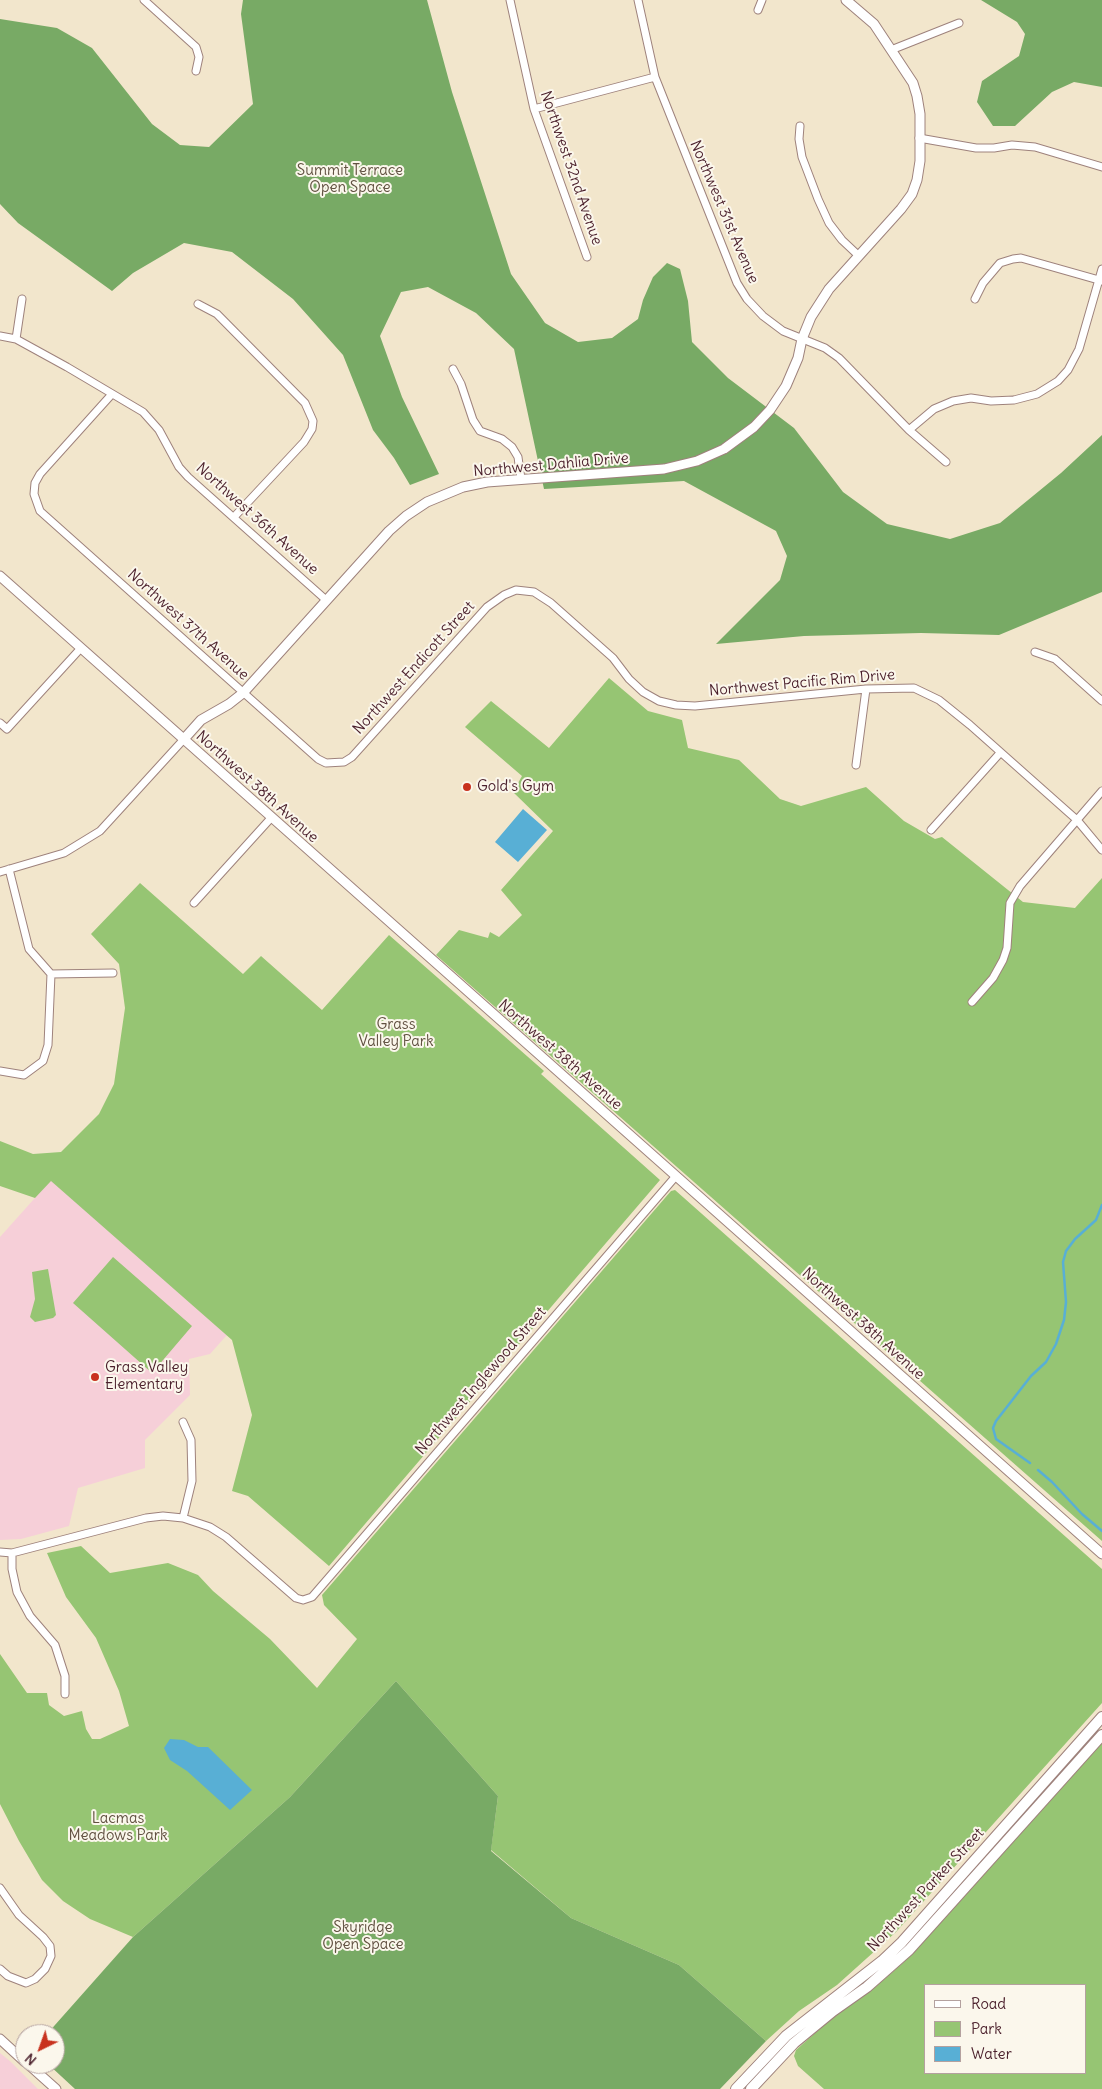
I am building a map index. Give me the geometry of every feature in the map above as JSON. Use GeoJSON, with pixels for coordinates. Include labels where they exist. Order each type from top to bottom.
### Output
{"type":"FeatureCollection","features":[{"type":"Feature","properties":{"kind":"main road","name":"Northwest Parker Street"},"geometry":{"type":"LineString","coordinates":[[736,2089],[786,2036],[882,1961],[902,1942],[1102,1717]]}},
{"type":"Feature","properties":{"kind":"main road","name":"Northwest Parker Street"},"geometry":{"type":"LineString","coordinates":[[751,2089],[794,2042],[867,1987],[909,1950],[1102,1735]]}},
{"type":"Feature","properties":{"kind":"street"},"geometry":{"type":"LineString","coordinates":[[144,0],[196,47],[199,57],[196,71]]}},
{"type":"Feature","properties":{"kind":"street","name":"Northwest 32nd Avenue"},"geometry":{"type":"LineString","coordinates":[[510,0],[534,109],[587,258]]}},
{"type":"Feature","properties":{"kind":"street","name":"Northwest 31st Avenue"},"geometry":{"type":"LineString","coordinates":[[638,0],[655,77],[737,284],[746,299],[763,316],[783,331],[825,348],[839,358],[909,430],[946,462]]}},
{"type":"Feature","properties":{"kind":"street"},"geometry":{"type":"LineString","coordinates":[[758,10],[762,0]]}},
{"type":"Feature","properties":{"kind":"street","name":"Northwest Dahlia Drive"},"geometry":{"type":"LineString","coordinates":[[0,872],[64,853],[100,831],[201,720],[229,704],[243,693],[389,531],[406,516],[427,502],[464,487],[487,482],[664,469],[697,460],[724,449],[754,427],[770,410],[786,386],[798,358],[802,339],[811,317],[830,290],[901,209],[912,194],[917,180],[920,161],[920,114],[913,84],[892,50],[870,20],[846,0]]}},
{"type":"Feature","properties":{"kind":"street"},"geometry":{"type":"LineString","coordinates":[[892,50],[958,23]]}},
{"type":"Feature","properties":{"kind":"street"},"geometry":{"type":"LineString","coordinates":[[534,109],[655,77]]}},
{"type":"Feature","properties":{"kind":"street"},"geometry":{"type":"LineString","coordinates":[[800,126],[799,139],[802,157],[818,199],[829,223],[842,240],[859,256]]}},
{"type":"Feature","properties":{"kind":"street"},"geometry":{"type":"LineString","coordinates":[[919,138],[976,148],[1012,145],[1035,147],[1102,167]]}},
{"type":"Feature","properties":{"kind":"street"},"geometry":{"type":"LineString","coordinates":[[975,299],[983,283],[1000,263],[1013,259],[1021,258],[1100,281]]}},
{"type":"Feature","properties":{"kind":"street"},"geometry":{"type":"LineString","coordinates":[[909,430],[934,409],[953,401],[971,398],[991,401],[1014,400],[1038,394],[1058,381],[1068,370],[1079,349],[1102,269]]}},
{"type":"Feature","properties":{"kind":"street"},"geometry":{"type":"LineString","coordinates":[[16,339],[22,299]]}},
{"type":"Feature","properties":{"kind":"street"},"geometry":{"type":"LineString","coordinates":[[198,304],[217,314],[305,403],[313,420],[312,428],[304,442],[234,517]]}},
{"type":"Feature","properties":{"kind":"street","name":"Northwest 36th Avenue"},"geometry":{"type":"LineString","coordinates":[[0,336],[16,339],[142,412],[159,430],[178,467],[326,599]]}},
{"type":"Feature","properties":{"kind":"street"},"geometry":{"type":"LineString","coordinates":[[453,369],[461,384],[473,420],[480,431],[502,439],[512,447],[518,457],[521,479]]}},
{"type":"Feature","properties":{"kind":"street","name":"Northwest 37th Avenue"},"geometry":{"type":"LineString","coordinates":[[112,394],[40,474],[35,483],[34,494],[40,511],[318,758],[326,763],[334,763]]}},
{"type":"Feature","properties":{"kind":"street","name":"Northwest 38th Avenue"},"geometry":{"type":"LineString","coordinates":[[0,576],[1102,1554]]}},
{"type":"Feature","properties":{"kind":"street","name":"Northwest Pacific Rim Drive"},"geometry":{"type":"LineString","coordinates":[[516,590],[534,592],[551,603],[613,658],[629,679],[643,692],[658,701],[676,706],[695,706],[866,689],[914,688],[939,700],[1077,820],[1102,850]]}},
{"type":"Feature","properties":{"kind":"street","name":"Northwest Endicott Street"},"geometry":{"type":"LineString","coordinates":[[334,763],[352,757],[487,608],[504,595],[516,590]]}},
{"type":"Feature","properties":{"kind":"street"},"geometry":{"type":"LineString","coordinates":[[0,723],[7,729],[81,648]]}},
{"type":"Feature","properties":{"kind":"street"},"geometry":{"type":"LineString","coordinates":[[1035,652],[1055,659],[1102,701]]}},
{"type":"Feature","properties":{"kind":"street"},"geometry":{"type":"LineString","coordinates":[[856,765],[866,689]]}},
{"type":"Feature","properties":{"kind":"street"},"geometry":{"type":"LineString","coordinates":[[931,830],[1000,753]]}},
{"type":"Feature","properties":{"kind":"street"},"geometry":{"type":"LineString","coordinates":[[972,1002],[993,978],[1003,960],[1007,948],[1010,904],[1020,886],[1102,791]]}},
{"type":"Feature","properties":{"kind":"street"},"geometry":{"type":"LineString","coordinates":[[194,903],[271,818]]}},
{"type":"Feature","properties":{"kind":"street"},"geometry":{"type":"LineString","coordinates":[[0,1071],[24,1075],[35,1069],[43,1061],[48,1045],[51,974],[29,949],[9,869]]}},
{"type":"Feature","properties":{"kind":"street"},"geometry":{"type":"LineString","coordinates":[[51,974],[113,973]]}},
{"type":"Feature","properties":{"kind":"street","name":"Northwest Inglewood Street"},"geometry":{"type":"LineString","coordinates":[[183,1518],[210,1527],[226,1537],[296,1598],[303,1600],[312,1597],[676,1176]]}},
{"type":"Feature","properties":{"kind":"street"},"geometry":{"type":"LineString","coordinates":[[0,1552],[12,1553],[146,1518],[163,1516],[183,1518],[192,1481],[191,1440],[183,1422]]}},
{"type":"Feature","properties":{"kind":"street"},"geometry":{"type":"LineString","coordinates":[[12,1553],[12,1569],[17,1592],[30,1616],[55,1645],[65,1676],[65,1694]]}},
{"type":"Feature","properties":{"kind":"street"},"geometry":{"type":"LineString","coordinates":[[0,1888],[19,1915],[50,1946],[51,1956],[45,1969],[35,1979],[26,1983],[8,1976],[0,1969]]}},
{"type":"Feature","properties":{"kind":"street"},"geometry":{"type":"LineString","coordinates":[[0,2039],[15,2053]]}},
{"type":"Feature","properties":{"kind":"street"},"geometry":{"type":"LineString","coordinates":[[39,2074],[56,2089]]}},
{"type":"Feature","properties":{"kind":"shaded area","name":"Grass Valley Elementary"},"geometry":{"type":"Polygon","coordinates":[[[51,1180],[227,1335],[210,1354],[189,1359],[190,1395],[145,1440],[145,1468],[78,1488],[69,1526],[21,1539],[0,1540],[0,1237],[51,1180]]]}},
{"type":"Feature","properties":{"kind":"shaded area"},"geometry":{"type":"Polygon","coordinates":[[[0,2053],[15,2066],[15,2074],[23,2074],[38,2089],[0,2089],[0,2053]]]}},
{"type":"Feature","properties":{"kind":"green space","name":"Summit Terrace Open Space"},"geometry":{"type":"Polygon","coordinates":[[[243,0],[427,0],[452,92],[511,274],[545,323],[578,342],[612,338],[638,319],[643,300],[653,277],[667,263],[680,269],[688,301],[692,342],[728,378],[794,428],[843,492],[887,524],[950,539],[1000,523],[1061,473],[1102,435],[1102,592],[999,635],[921,633],[804,636],[716,644],[780,580],[787,556],[776,531],[684,481],[544,489],[514,349],[476,313],[428,287],[401,292],[380,336],[402,397],[439,474],[410,485],[394,458],[373,430],[343,355],[293,299],[232,252],[184,243],[133,273],[112,291],[18,223],[0,204],[0,19],[57,28],[92,48],[152,124],[180,145],[209,147],[253,104],[241,14],[243,0]]]}},
{"type":"Feature","properties":{"kind":"green space"},"geometry":{"type":"Polygon","coordinates":[[[981,0],[1102,0],[1102,87],[1074,82],[1052,92],[1015,126],[993,126],[977,102],[982,81],[1019,56],[1025,34],[1017,22],[981,0]]]}},
{"type":"Feature","properties":{"kind":"green space"},"geometry":{"type":"Polygon","coordinates":[[[609,678],[648,711],[682,720],[688,748],[739,760],[780,799],[801,806],[866,787],[904,821],[935,839],[942,837],[1023,902],[1075,908],[1102,878],[1102,1541],[436,955],[459,930],[488,938],[490,932],[499,937],[522,915],[501,890],[553,831],[513,792],[522,776],[465,727],[491,701],[549,748],[609,678]]]}},
{"type":"Feature","properties":{"kind":"green space","name":"Grass Valley Park"},"geometry":{"type":"Polygon","coordinates":[[[140,883],[243,974],[261,956],[322,1010],[389,935],[544,1071],[541,1074],[660,1180],[329,1566],[248,1496],[232,1491],[252,1415],[232,1340],[51,1181],[35,1198],[0,1186],[0,1141],[33,1154],[61,1152],[99,1114],[114,1084],[125,1008],[119,964],[91,934],[140,883]]]}},
{"type":"Feature","properties":{"kind":"green space","name":"Lacmas Meadows Park"},"geometry":{"type":"Polygon","coordinates":[[[675,1190],[1102,1569],[1102,1703],[896,1932],[837,1985],[799,2011],[766,2041],[679,1965],[571,1918],[491,1850],[498,1796],[396,1681],[290,1797],[133,1937],[90,1919],[63,1901],[42,1880],[0,1804],[0,1654],[27,1693],[47,1693],[49,1705],[64,1716],[82,1711],[86,1729],[92,1739],[100,1739],[129,1726],[119,1691],[96,1638],[66,1597],[47,1553],[81,1546],[110,1573],[168,1563],[198,1575],[213,1591],[270,1639],[317,1688],[357,1639],[324,1605],[322,1595],[671,1191],[675,1190]]]}},
{"type":"Feature","properties":{"kind":"green space"},"geometry":{"type":"Polygon","coordinates":[[[113,1257],[192,1326],[152,1373],[73,1303],[113,1257]]]}},
{"type":"Feature","properties":{"kind":"green space"},"geometry":{"type":"Polygon","coordinates":[[[48,1269],[56,1315],[53,1318],[35,1322],[30,1317],[35,1299],[32,1272],[48,1269]]]}},
{"type":"Feature","properties":{"kind":"green space","name":"Skyridge Open Space"},"geometry":{"type":"Polygon","coordinates":[[[396,1681],[498,1796],[491,1851],[571,1918],[679,1965],[766,2041],[720,2089],[75,2089],[59,2074],[65,2074],[65,2024],[56,2024],[133,1937],[290,1797],[396,1681]]]}},
{"type":"Feature","properties":{"kind":"green space"},"geometry":{"type":"Polygon","coordinates":[[[1102,1743],[1102,2089],[824,2089],[798,2066],[794,2056],[796,2050],[832,2018],[873,1989],[904,1962],[1102,1743]]]}},
{"type":"Feature","properties":{"kind":"water"},"geometry":{"type":"Polygon","coordinates":[[[523,809],[547,830],[518,862],[495,842],[523,809]]]}},
{"type":"Feature","properties":{"kind":"water"},"geometry":{"type":"Polygon","coordinates":[[[170,1739],[184,1740],[198,1747],[208,1747],[252,1790],[230,1810],[187,1771],[170,1760],[164,1748],[170,1739]]]}},
{"type":"Feature","properties":{"kind":"waterway"},"geometry":{"type":"LineString","coordinates":[[1030,1463],[996,1439],[993,1428],[996,1421],[1031,1376],[1046,1362],[1056,1344],[1064,1320],[1066,1302],[1063,1262],[1066,1251],[1075,1239],[1096,1220],[1102,1205]]}},
{"type":"Feature","properties":{"kind":"waterway"},"geometry":{"type":"LineString","coordinates":[[1038,1470],[1102,1531]]}},
{"type":"Feature","properties":{"kind":"place","name":"Gold's Gym"},"geometry":{"type":"Point","coordinates":[467,787]}},
{"type":"Feature","properties":{"kind":"place","name":"Grass Valley Elementary"},"geometry":{"type":"Point","coordinates":[95,1377]}}]}
